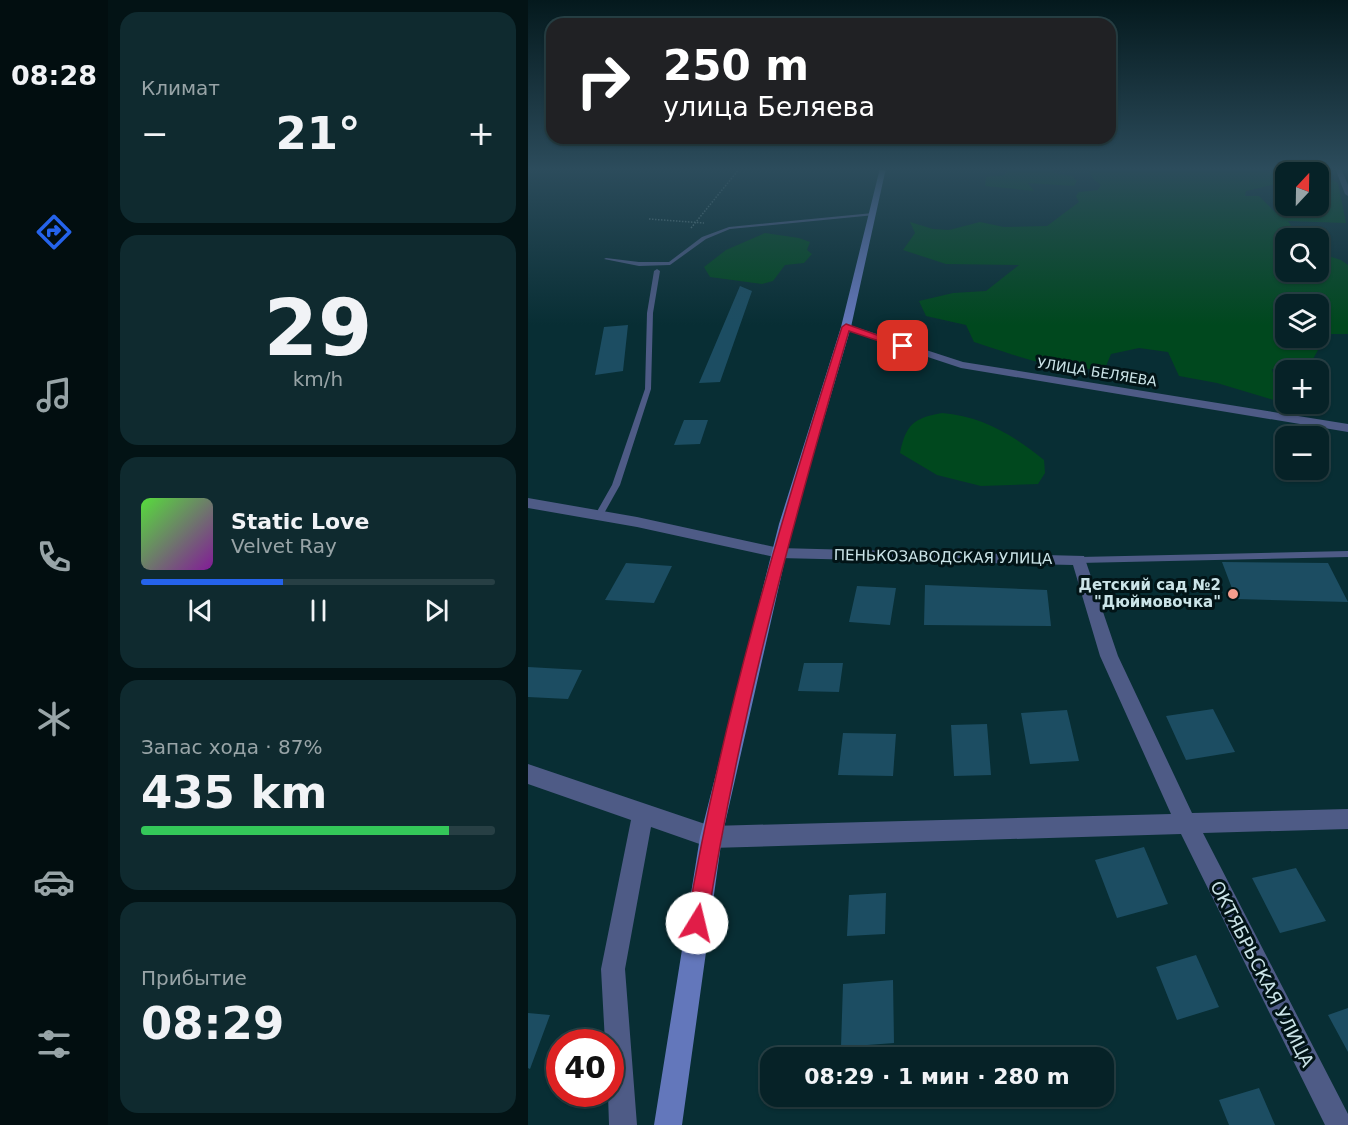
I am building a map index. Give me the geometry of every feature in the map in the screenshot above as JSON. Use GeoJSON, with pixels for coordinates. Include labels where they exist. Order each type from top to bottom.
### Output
{"type":"FeatureCollection","features":[{"type":"Feature","properties":{"kind":"street"},"geometry":{"type":"LineString","coordinates":[[668,1125],[711,837],[779,553],[846,327],[871,220]]}},
{"type":"Feature","properties":{"kind":"street","name":"УЛИЦА БЕЛЯЕВА"},"geometry":{"type":"LineString","coordinates":[[846,327],[961,365],[1348,428]]}},
{"type":"Feature","properties":{"kind":"street","name":"ПЕНЬКОЗАВОДСКАЯ УЛИЦА"},"geometry":{"type":"LineString","coordinates":[[528,503],[599,515],[779,553],[1079,560]]}},
{"type":"Feature","properties":{"kind":"street"},"geometry":{"type":"LineString","coordinates":[[1079,560],[1109,656],[1186,823]]}},
{"type":"Feature","properties":{"kind":"street"},"geometry":{"type":"LineString","coordinates":[[528,774],[711,837],[1348,819]]}},
{"type":"Feature","properties":{"kind":"street"},"geometry":{"type":"LineString","coordinates":[[623,1125],[613,969],[643,813]]}},
{"type":"Feature","properties":{"kind":"street","name":"ОКТЯБРЬСКАЯ УЛИЦА"},"geometry":{"type":"LineString","coordinates":[[1186,823],[1339,1125]]}},
{"type":"Feature","properties":{"kind":"lane"},"geometry":{"type":"LineString","coordinates":[[606,259],[639,264],[670,263],[704,238],[729,228],[806,220]]}},
{"type":"Feature","properties":{"kind":"lane"},"geometry":{"type":"LineString","coordinates":[[599,515],[616,485],[648,389],[650,313],[657,271]]}},
{"type":"Feature","properties":{"kind":"lane"},"geometry":{"type":"LineString","coordinates":[[1079,560],[1348,554]]}},
{"type":"Feature","properties":{"kind":"path"},"geometry":{"type":"LineString","coordinates":[[691,228],[697,220]]}},
{"type":"Feature","properties":{"kind":"green space"},"geometry":{"type":"Polygon","coordinates":[[[1054,220],[1346,220],[1346,223],[1288,221],[1292,228],[1275,228],[1275,282],[1329,282],[1329,256],[1341,260],[1348,265],[1348,334],[1329,334],[1329,294],[1275,294],[1275,348],[1318,348],[1318,350],[1312,360],[1275,360],[1275,369],[1272,369],[1275,381],[1275,400],[1217,383],[1179,376],[1168,352],[1139,348],[1111,354],[1106,366],[1091,369],[1058,367],[1022,358],[974,342],[966,325],[926,316],[919,301],[953,293],[986,291],[1019,265],[946,264],[903,250],[915,233],[910,222],[933,229],[949,230],[980,222],[1004,227],[1047,226],[1054,220]]]}},
{"type":"Feature","properties":{"kind":"green space"},"geometry":{"type":"Polygon","coordinates":[[[765,233],[810,242],[807,250],[812,254],[804,263],[785,265],[773,281],[762,284],[710,277],[704,267],[726,250],[765,233]]]}},
{"type":"Feature","properties":{"kind":"green space"},"geometry":{"type":"Polygon","coordinates":[[[942,413],[970,418],[996,428],[1032,451],[1044,460],[1045,473],[1038,484],[981,486],[937,475],[900,453],[905,435],[913,424],[924,417],[942,413]]]}},
{"type":"Feature","properties":{"kind":"building"},"geometry":{"type":"Polygon","coordinates":[[[740,286],[752,291],[720,382],[699,383],[740,286]]]}},
{"type":"Feature","properties":{"kind":"building"},"geometry":{"type":"Polygon","coordinates":[[[628,325],[623,371],[595,375],[604,327],[628,325]]]}},
{"type":"Feature","properties":{"kind":"building"},"geometry":{"type":"Polygon","coordinates":[[[684,420],[708,420],[700,444],[674,445],[684,420]]]}},
{"type":"Feature","properties":{"kind":"building"},"geometry":{"type":"Polygon","coordinates":[[[1222,562],[1328,563],[1348,602],[1236,599],[1222,562]]]}},
{"type":"Feature","properties":{"kind":"building"},"geometry":{"type":"Polygon","coordinates":[[[626,563],[672,566],[654,603],[605,600],[626,563]]]}},
{"type":"Feature","properties":{"kind":"building"},"geometry":{"type":"Polygon","coordinates":[[[925,585],[1047,590],[1051,626],[924,625],[925,585]]]}},
{"type":"Feature","properties":{"kind":"building"},"geometry":{"type":"Polygon","coordinates":[[[857,586],[896,588],[890,625],[849,622],[857,586]]]}},
{"type":"Feature","properties":{"kind":"building"},"geometry":{"type":"Polygon","coordinates":[[[804,663],[843,663],[839,692],[798,691],[804,663]]]}},
{"type":"Feature","properties":{"kind":"building"},"geometry":{"type":"Polygon","coordinates":[[[528,667],[582,670],[568,699],[528,697],[528,667]]]}},
{"type":"Feature","properties":{"kind":"building"},"geometry":{"type":"Polygon","coordinates":[[[1213,709],[1235,752],[1186,760],[1166,716],[1213,709]]]}},
{"type":"Feature","properties":{"kind":"building"},"geometry":{"type":"Polygon","coordinates":[[[1067,710],[1079,761],[1030,764],[1021,713],[1067,710]]]}},
{"type":"Feature","properties":{"kind":"building"},"geometry":{"type":"Polygon","coordinates":[[[987,724],[991,775],[954,776],[951,725],[987,724]]]}},
{"type":"Feature","properties":{"kind":"building"},"geometry":{"type":"Polygon","coordinates":[[[843,733],[896,734],[893,776],[838,775],[843,733]]]}},
{"type":"Feature","properties":{"kind":"building"},"geometry":{"type":"Polygon","coordinates":[[[1144,847],[1168,904],[1117,918],[1095,860],[1144,847]]]}},
{"type":"Feature","properties":{"kind":"building"},"geometry":{"type":"Polygon","coordinates":[[[1296,868],[1326,921],[1280,933],[1252,878],[1296,868]]]}},
{"type":"Feature","properties":{"kind":"building"},"geometry":{"type":"Polygon","coordinates":[[[886,893],[885,934],[847,936],[849,895],[886,893]]]}},
{"type":"Feature","properties":{"kind":"building"},"geometry":{"type":"Polygon","coordinates":[[[1196,955],[1219,1007],[1177,1020],[1156,967],[1196,955]]]}},
{"type":"Feature","properties":{"kind":"building"},"geometry":{"type":"Polygon","coordinates":[[[893,980],[894,1043],[841,1047],[843,984],[893,980]]]}},
{"type":"Feature","properties":{"kind":"building"},"geometry":{"type":"Polygon","coordinates":[[[1348,1008],[1348,1052],[1328,1015],[1348,1008]]]}},
{"type":"Feature","properties":{"kind":"building"},"geometry":{"type":"Polygon","coordinates":[[[528,1013],[550,1015],[530,1069],[528,1068],[528,1013]]]}},
{"type":"Feature","properties":{"kind":"building"},"geometry":{"type":"Polygon","coordinates":[[[1259,1088],[1275,1125],[1229,1125],[1219,1100],[1259,1088]]]}},
{"type":"Feature","properties":{"kind":"place","name":"Детский сад №2 \"Дюймовочка\""},"geometry":{"type":"Point","coordinates":[1233,594]}},
{"type":"Feature","properties":{"kind":"route"},"geometry":{"type":"LineString","coordinates":[[697,923],[711,837],[786,524],[846,327],[903,346]]}}]}
